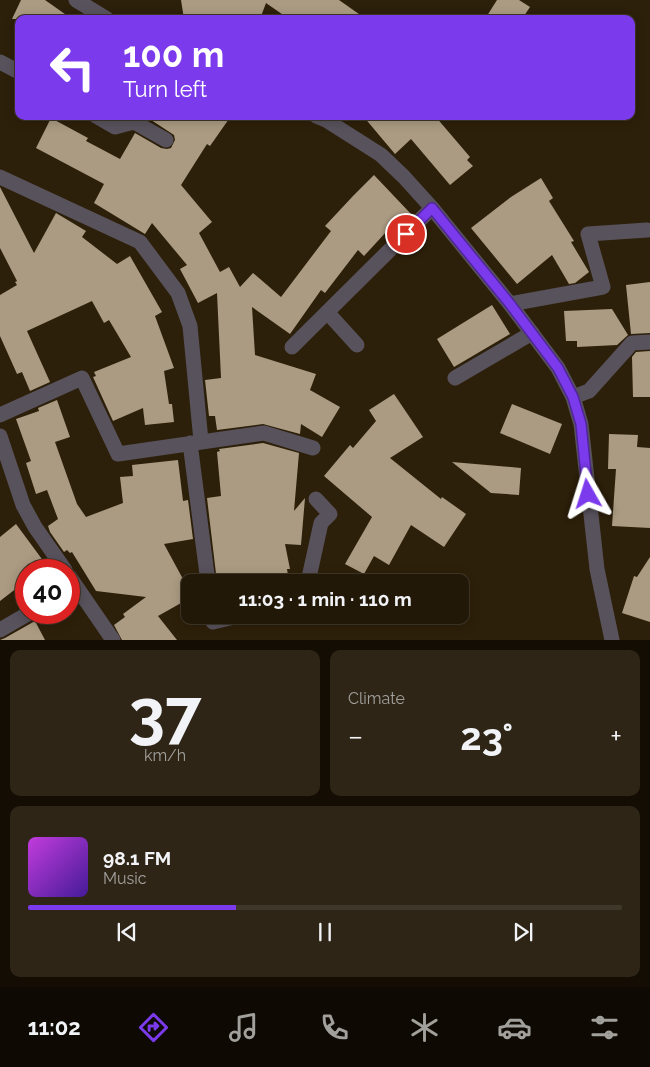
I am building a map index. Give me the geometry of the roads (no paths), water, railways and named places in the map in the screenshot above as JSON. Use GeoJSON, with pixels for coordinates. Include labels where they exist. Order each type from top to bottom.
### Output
{"type":"FeatureCollection","features":[{"type":"Feature","properties":{"kind":"street"},"geometry":{"type":"LineString","coordinates":[[76,0],[100,15]]}},
{"type":"Feature","properties":{"kind":"street"},"geometry":{"type":"LineString","coordinates":[[0,62],[15,70]]}},
{"type":"Feature","properties":{"kind":"street"},"geometry":{"type":"LineString","coordinates":[[103,120],[115,127],[134,122],[166,140]]}},
{"type":"Feature","properties":{"kind":"street"},"geometry":{"type":"LineString","coordinates":[[326,120],[381,155],[404,177],[432,208],[510,304],[558,368],[573,397],[581,424],[597,569],[612,640]]}},
{"type":"Feature","properties":{"kind":"street"},"geometry":{"type":"LineString","coordinates":[[0,177],[140,242],[178,293],[190,326],[195,442],[207,574]]}},
{"type":"Feature","properties":{"kind":"street"},"geometry":{"type":"LineString","coordinates":[[292,347],[432,208]]}},
{"type":"Feature","properties":{"kind":"street"},"geometry":{"type":"LineString","coordinates":[[510,304],[603,287],[588,234],[647,230]]}},
{"type":"Feature","properties":{"kind":"street"},"geometry":{"type":"LineString","coordinates":[[327,312],[357,345]]}},
{"type":"Feature","properties":{"kind":"street"},"geometry":{"type":"LineString","coordinates":[[455,378],[532,333]]}},
{"type":"Feature","properties":{"kind":"street"},"geometry":{"type":"LineString","coordinates":[[573,397],[588,391],[632,343],[650,342]]}},
{"type":"Feature","properties":{"kind":"street"},"geometry":{"type":"LineString","coordinates":[[0,415],[82,378],[118,454],[264,433],[313,448]]}},
{"type":"Feature","properties":{"kind":"street"},"geometry":{"type":"LineString","coordinates":[[0,436],[23,505],[34,527],[56,559]]}},
{"type":"Feature","properties":{"kind":"street"},"geometry":{"type":"LineString","coordinates":[[310,574],[321,523],[335,519],[316,499]]}},
{"type":"Feature","properties":{"kind":"street"},"geometry":{"type":"LineString","coordinates":[[80,597],[113,640]]}},
{"type":"Feature","properties":{"kind":"street"},"geometry":{"type":"LineString","coordinates":[[0,630],[15,621]]}}]}
